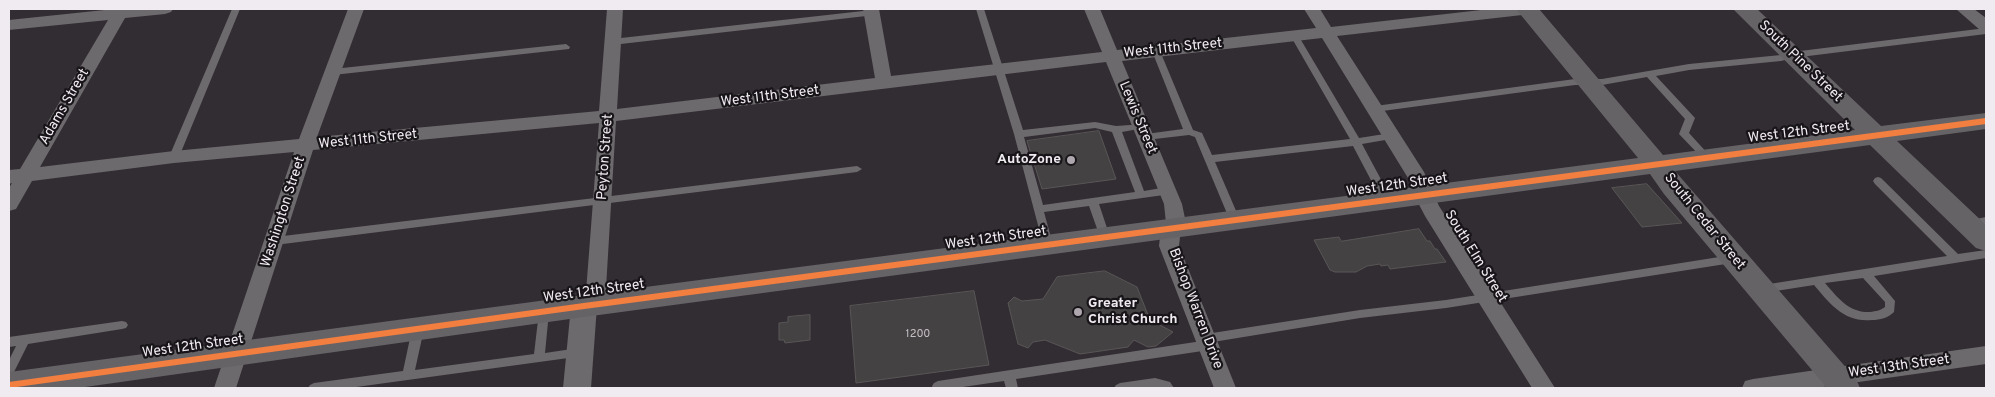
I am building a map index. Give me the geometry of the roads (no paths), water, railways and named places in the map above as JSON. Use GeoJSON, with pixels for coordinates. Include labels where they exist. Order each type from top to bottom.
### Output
{"type":"FeatureCollection","features":[{"type":"Feature","properties":{"kind":"main road","name":"South Cedar Street"},"geometry":{"type":"LineString","coordinates":[[1527,9],[1759,290],[1840,382]]}},
{"type":"Feature","properties":{"kind":"main road","name":"South Pine Street"},"geometry":{"type":"LineString","coordinates":[[1744,9],[1877,136],[1980,229]]}},
{"type":"Feature","properties":{"kind":"main road","name":"West 12th Street"},"geometry":{"type":"LineString","coordinates":[[9,386],[82,382],[236,354],[590,305],[1986,121]]}},
{"type":"Feature","properties":{"kind":"street"},"geometry":{"type":"LineString","coordinates":[[9,26],[120,11],[165,9]]}},
{"type":"Feature","properties":{"kind":"street","name":"Washington Street"},"geometry":{"type":"LineString","coordinates":[[225,388],[305,146],[356,9]]}},
{"type":"Feature","properties":{"kind":"street","name":"Peyton Street"},"geometry":{"type":"LineString","coordinates":[[577,388],[580,353],[590,305],[603,201],[615,9]]}},
{"type":"Feature","properties":{"kind":"street","name":"Lewis Street"},"geometry":{"type":"LineString","coordinates":[[1092,9],[1173,204],[1176,223],[1174,229]]}},
{"type":"Feature","properties":{"kind":"street","name":"South Elm Street"},"geometry":{"type":"LineString","coordinates":[[1312,9],[1417,177],[1423,195],[1544,388]]}},
{"type":"Feature","properties":{"kind":"street","name":"West 11th Street"},"geometry":{"type":"LineString","coordinates":[[18,176],[174,158],[608,116],[1112,56],[1531,9]]}},
{"type":"Feature","properties":{"kind":"street"},"geometry":{"type":"LineString","coordinates":[[1964,9],[1986,26]]}},
{"type":"Feature","properties":{"kind":"street","name":"Adams Street"},"geometry":{"type":"LineString","coordinates":[[9,204],[18,176],[120,11]]}},
{"type":"Feature","properties":{"kind":"street"},"geometry":{"type":"LineString","coordinates":[[871,11],[884,84]]}},
{"type":"Feature","properties":{"kind":"street","name":"Bishop Warren Drive"},"geometry":{"type":"LineString","coordinates":[[1174,229],[1170,237],[1169,246],[1225,388]]}},
{"type":"Feature","properties":{"kind":"street","name":"West 13th Street"},"geometry":{"type":"LineString","coordinates":[[1753,388],[1840,382],[1986,355]]}},
{"type":"Feature","properties":{"kind":"lane"},"geometry":{"type":"LineString","coordinates":[[174,158],[236,9]]}},
{"type":"Feature","properties":{"kind":"lane"},"geometry":{"type":"LineString","coordinates":[[980,9],[1019,134],[1048,245]]}},
{"type":"Feature","properties":{"kind":"lane"},"geometry":{"type":"LineString","coordinates":[[612,42],[871,11]]}},
{"type":"Feature","properties":{"kind":"lane"},"geometry":{"type":"LineString","coordinates":[[1375,109],[1588,81],[1602,82],[1689,67],[1781,58],[1792,55],[1986,31]]}},
{"type":"Feature","properties":{"kind":"lane"},"geometry":{"type":"LineString","coordinates":[[1294,35],[1387,200]]}},
{"type":"Feature","properties":{"kind":"lane"},"geometry":{"type":"LineString","coordinates":[[333,72],[566,47]]}},
{"type":"Feature","properties":{"kind":"lane"},"geometry":{"type":"LineString","coordinates":[[1156,51],[1189,132]]}},
{"type":"Feature","properties":{"kind":"lane"},"geometry":{"type":"LineString","coordinates":[[1649,74],[1690,118],[1684,134],[1706,157]]}},
{"type":"Feature","properties":{"kind":"lane"},"geometry":{"type":"LineString","coordinates":[[1019,134],[1095,125],[1143,132],[1189,132],[1199,135],[1235,220]]}},
{"type":"Feature","properties":{"kind":"lane"},"geometry":{"type":"LineString","coordinates":[[1116,129],[1141,195]]}},
{"type":"Feature","properties":{"kind":"lane"},"geometry":{"type":"LineString","coordinates":[[1210,159],[1356,142],[1391,136]]}},
{"type":"Feature","properties":{"kind":"lane"},"geometry":{"type":"LineString","coordinates":[[275,241],[857,169]]}},
{"type":"Feature","properties":{"kind":"lane"},"geometry":{"type":"LineString","coordinates":[[1878,181],[1956,259]]}},
{"type":"Feature","properties":{"kind":"lane"},"geometry":{"type":"LineString","coordinates":[[1039,209],[1167,191]]}},
{"type":"Feature","properties":{"kind":"lane"},"geometry":{"type":"LineString","coordinates":[[1093,202],[1105,237]]}},
{"type":"Feature","properties":{"kind":"lane"},"geometry":{"type":"LineString","coordinates":[[1759,290],[1986,254]]}},
{"type":"Feature","properties":{"kind":"lane"},"geometry":{"type":"LineString","coordinates":[[938,386],[1009,376],[1360,314],[1446,304],[1485,296],[1733,258]]}},
{"type":"Feature","properties":{"kind":"lane"},"geometry":{"type":"LineString","coordinates":[[1816,280],[1850,316],[1861,318],[1884,314],[1890,310],[1890,301],[1865,272]]}},
{"type":"Feature","properties":{"kind":"lane"},"geometry":{"type":"LineString","coordinates":[[539,358],[544,312]]}},
{"type":"Feature","properties":{"kind":"lane"},"geometry":{"type":"LineString","coordinates":[[9,342],[122,325]]}},
{"type":"Feature","properties":{"kind":"lane"},"geometry":{"type":"LineString","coordinates":[[408,376],[418,329]]}},
{"type":"Feature","properties":{"kind":"lane"},"geometry":{"type":"LineString","coordinates":[[9,371],[24,340]]}},
{"type":"Feature","properties":{"kind":"lane"},"geometry":{"type":"LineString","coordinates":[[314,388],[580,353]]}},
{"type":"Feature","properties":{"kind":"lane"},"geometry":{"type":"LineString","coordinates":[[1009,376],[1012,388]]}},
{"type":"Feature","properties":{"kind":"lane"},"geometry":{"type":"LineString","coordinates":[[1120,388],[1155,383],[1166,385],[1168,388]]}},
{"type":"Feature","properties":{"kind":"place","name":"AutoZone"},"geometry":{"type":"Point","coordinates":[1071,160]}},
{"type":"Feature","properties":{"kind":"place","name":"Greater Christ Church"},"geometry":{"type":"Point","coordinates":[1078,312]}}]}
